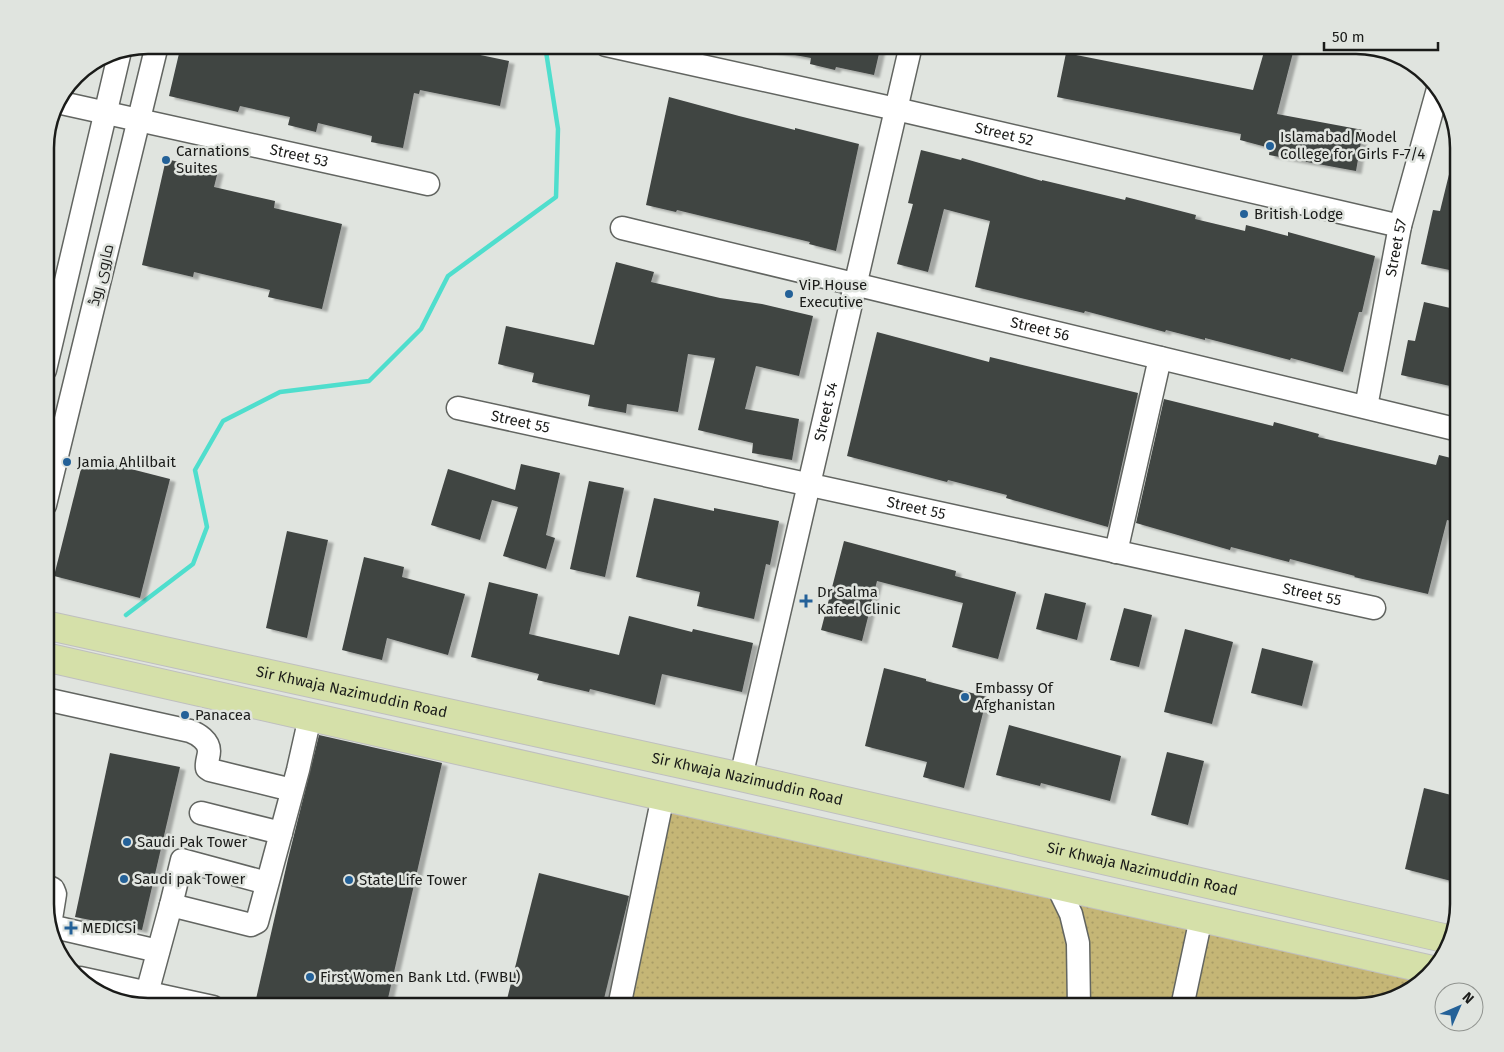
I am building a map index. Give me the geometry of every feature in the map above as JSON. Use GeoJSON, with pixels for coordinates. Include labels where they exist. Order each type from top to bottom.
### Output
{"type":"FeatureCollection","features":[{"type":"Feature","properties":{"kind":"main road","name":"Sir Khwaja Nazimuddin Road"},"geometry":{"type":"LineString","coordinates":[[54,627],[741,778],[1444,938]]}},
{"type":"Feature","properties":{"kind":"main road"},"geometry":{"type":"LineString","coordinates":[[54,660],[1425,968]]}},
{"type":"Feature","properties":{"kind":"main road"},"geometry":{"type":"LineString","coordinates":[[979,868],[984,833]]}},
{"type":"Feature","properties":{"kind":"street","name":"ماروی روڈ"},"geometry":{"type":"LineString","coordinates":[[54,469],[155,54]]}},
{"type":"Feature","properties":{"kind":"street","name":"Street 52"},"geometry":{"type":"LineString","coordinates":[[647,54],[896,109],[1400,226]]}},
{"type":"Feature","properties":{"kind":"street","name":"Street 54"},"geometry":{"type":"LineString","coordinates":[[741,778],[909,54]]}},
{"type":"Feature","properties":{"kind":"street"},"geometry":{"type":"LineString","coordinates":[[54,304],[118,59]]}},
{"type":"Feature","properties":{"kind":"street","name":"Street 57"},"geometry":{"type":"LineString","coordinates":[[1366,407],[1400,226],[1436,98]]}},
{"type":"Feature","properties":{"kind":"street","name":"Street 53"},"geometry":{"type":"LineString","coordinates":[[65,104],[428,184]]}},
{"type":"Feature","properties":{"kind":"street","name":"Street 56"},"geometry":{"type":"LineString","coordinates":[[622,228],[1450,428]]}},
{"type":"Feature","properties":{"kind":"street"},"geometry":{"type":"LineString","coordinates":[[54,316],[90,323]]}},
{"type":"Feature","properties":{"kind":"street"},"geometry":{"type":"LineString","coordinates":[[1116,552],[1160,358]]}},
{"type":"Feature","properties":{"kind":"street","name":"Street 55"},"geometry":{"type":"LineString","coordinates":[[458,408],[1374,608]]}},
{"type":"Feature","properties":{"kind":"street"},"geometry":{"type":"LineString","coordinates":[[54,701],[190,731],[200,736],[208,746],[206,763],[207,768],[210,770],[292,790]]}},
{"type":"Feature","properties":{"kind":"street"},"geometry":{"type":"LineString","coordinates":[[171,905],[251,925],[257,922],[310,717]]}},
{"type":"Feature","properties":{"kind":"street"},"geometry":{"type":"LineString","coordinates":[[621,998],[663,796]]}},
{"type":"Feature","properties":{"kind":"street"},"geometry":{"type":"LineString","coordinates":[[201,813],[281,833]]}},
{"type":"Feature","properties":{"kind":"street"},"geometry":{"type":"LineString","coordinates":[[147,993],[182,860],[267,883]]}},
{"type":"Feature","properties":{"kind":"street"},"geometry":{"type":"LineString","coordinates":[[1057,885],[1071,914],[1078,943],[1079,998]]}},
{"type":"Feature","properties":{"kind":"street"},"geometry":{"type":"LineString","coordinates":[[1184,998],[1201,918]]}},
{"type":"Feature","properties":{"kind":"street"},"geometry":{"type":"LineString","coordinates":[[57,928],[158,952]]}},
{"type":"Feature","properties":{"kind":"street"},"geometry":{"type":"LineString","coordinates":[[95,981],[171,998]]}},
{"type":"Feature","properties":{"kind":"shaded area"},"geometry":{"type":"Polygon","coordinates":[[[669,808],[1419,974],[1403,986],[1392,991],[1380,995],[1356,998],[633,998],[669,808]]]}},
{"type":"Feature","properties":{"kind":"building"},"geometry":{"type":"Polygon","coordinates":[[[179,54],[476,54],[509,61],[500,106],[420,90],[419,94],[414,93],[403,148],[371,142],[372,136],[318,123],[316,132],[288,125],[290,117],[240,106],[238,112],[169,96],[179,54]]]}},
{"type":"Feature","properties":{"kind":"building"},"geometry":{"type":"Polygon","coordinates":[[[789,54],[879,54],[874,75],[836,67],[835,70],[810,64],[811,58],[789,54]]]}},
{"type":"Feature","properties":{"kind":"building"},"geometry":{"type":"Polygon","coordinates":[[[1066,54],[1253,90],[1263,54],[1293,54],[1277,114],[1363,130],[1356,171],[1269,155],[1270,148],[1240,140],[1241,134],[1057,97],[1066,54]]]}},
{"type":"Feature","properties":{"kind":"building"},"geometry":{"type":"Polygon","coordinates":[[[669,97],[795,130],[795,128],[859,144],[836,251],[809,244],[810,242],[677,210],[676,212],[646,205],[669,97]]]}},
{"type":"Feature","properties":{"kind":"building"},"geometry":{"type":"Polygon","coordinates":[[[921,150],[961,160],[962,158],[1042,181],[1125,200],[1126,197],[1196,215],[1195,219],[1245,231],[1246,225],[1288,236],[1288,232],[1375,256],[1362,312],[1359,312],[1343,372],[1205,338],[1205,340],[1166,330],[1165,332],[1085,311],[1084,313],[975,287],[990,221],[944,209],[928,272],[897,264],[913,204],[908,203],[921,150]]]}},
{"type":"Feature","properties":{"kind":"building"},"geometry":{"type":"Polygon","coordinates":[[[166,159],[218,171],[214,187],[275,201],[274,208],[342,224],[322,309],[268,297],[270,290],[194,272],[193,277],[142,265],[166,159]]]}},
{"type":"Feature","properties":{"kind":"building"},"geometry":{"type":"Polygon","coordinates":[[[1450,170],[1450,270],[1421,264],[1433,210],[1440,211],[1450,170]]]}},
{"type":"Feature","properties":{"kind":"building"},"geometry":{"type":"Polygon","coordinates":[[[616,262],[654,272],[651,282],[813,316],[799,376],[756,366],[745,409],[799,419],[792,460],[752,453],[753,443],[698,430],[715,358],[688,354],[678,412],[627,404],[626,413],[588,406],[590,395],[532,382],[534,373],[498,364],[506,326],[594,345],[616,262]]]}},
{"type":"Feature","properties":{"kind":"building"},"geometry":{"type":"Polygon","coordinates":[[[1424,302],[1450,308],[1450,386],[1401,375],[1408,340],[1415,341],[1424,302]]]}},
{"type":"Feature","properties":{"kind":"building"},"geometry":{"type":"Polygon","coordinates":[[[877,332],[989,362],[990,357],[1138,393],[1108,527],[1006,498],[1007,495],[948,480],[947,482],[847,456],[877,332]]]}},
{"type":"Feature","properties":{"kind":"building"},"geometry":{"type":"Polygon","coordinates":[[[1164,399],[1273,426],[1274,422],[1319,434],[1318,437],[1436,465],[1439,455],[1450,458],[1450,521],[1447,520],[1428,594],[1354,577],[1290,559],[1289,562],[1231,547],[1230,550],[1136,523],[1164,399]]]}},
{"type":"Feature","properties":{"kind":"building"},"geometry":{"type":"Polygon","coordinates":[[[84,457],[170,479],[140,598],[54,576],[84,457]]]}},
{"type":"Feature","properties":{"kind":"building"},"geometry":{"type":"Polygon","coordinates":[[[521,464],[560,473],[546,535],[555,538],[546,569],[503,556],[518,507],[492,500],[480,540],[431,525],[448,469],[515,490],[521,464]]]}},
{"type":"Feature","properties":{"kind":"building"},"geometry":{"type":"Polygon","coordinates":[[[589,481],[624,488],[605,577],[570,569],[589,481]]]}},
{"type":"Feature","properties":{"kind":"building"},"geometry":{"type":"Polygon","coordinates":[[[654,498],[714,511],[714,508],[779,521],[770,565],[766,564],[754,619],[697,606],[700,592],[636,577],[654,498]]]}},
{"type":"Feature","properties":{"kind":"building"},"geometry":{"type":"Polygon","coordinates":[[[287,531],[328,540],[307,638],[266,628],[287,531]]]}},
{"type":"Feature","properties":{"kind":"building"},"geometry":{"type":"Polygon","coordinates":[[[844,541],[956,571],[955,576],[1016,592],[998,659],[952,647],[963,603],[877,581],[862,641],[821,630],[844,541]]]}},
{"type":"Feature","properties":{"kind":"building"},"geometry":{"type":"Polygon","coordinates":[[[364,557],[404,567],[402,577],[465,594],[448,655],[387,638],[382,660],[342,650],[364,557]]]}},
{"type":"Feature","properties":{"kind":"building"},"geometry":{"type":"Polygon","coordinates":[[[489,582],[538,594],[529,634],[619,655],[629,616],[692,632],[693,629],[753,643],[742,692],[662,674],[655,705],[590,689],[589,692],[537,680],[539,674],[471,657],[489,582]]]}},
{"type":"Feature","properties":{"kind":"building"},"geometry":{"type":"Polygon","coordinates":[[[1045,593],[1086,603],[1077,640],[1036,629],[1045,593]]]}},
{"type":"Feature","properties":{"kind":"building"},"geometry":{"type":"Polygon","coordinates":[[[1124,608],[1152,615],[1139,667],[1110,660],[1124,608]]]}},
{"type":"Feature","properties":{"kind":"building"},"geometry":{"type":"Polygon","coordinates":[[[1185,629],[1233,642],[1212,724],[1164,712],[1185,629]]]}},
{"type":"Feature","properties":{"kind":"building"},"geometry":{"type":"Polygon","coordinates":[[[1262,648],[1313,661],[1302,706],[1251,693],[1262,648]]]}},
{"type":"Feature","properties":{"kind":"building"},"geometry":{"type":"Polygon","coordinates":[[[884,668],[987,697],[964,788],[923,777],[927,762],[865,746],[884,668]]]}},
{"type":"Feature","properties":{"kind":"building"},"geometry":{"type":"Polygon","coordinates":[[[1009,725],[1121,756],[1110,801],[1041,783],[1040,786],[996,775],[1009,725]]]}},
{"type":"Feature","properties":{"kind":"building","name":"State Life Tower"},"geometry":{"type":"Polygon","coordinates":[[[319,735],[442,763],[388,998],[256,998],[319,735]]]}},
{"type":"Feature","properties":{"kind":"building"},"geometry":{"type":"Polygon","coordinates":[[[1167,752],[1204,761],[1188,825],[1151,815],[1167,752]]]}},
{"type":"Feature","properties":{"kind":"building","name":"Saudi Pak Tower"},"geometry":{"type":"Polygon","coordinates":[[[110,753],[180,767],[142,930],[75,917],[110,753]]]}},
{"type":"Feature","properties":{"kind":"building"},"geometry":{"type":"Polygon","coordinates":[[[1424,788],[1450,795],[1450,881],[1405,869],[1424,788]]]}},
{"type":"Feature","properties":{"kind":"building"},"geometry":{"type":"Polygon","coordinates":[[[539,873],[629,896],[604,998],[507,998],[539,873]]]}},
{"type":"Feature","properties":{"kind":"waterway"},"geometry":{"type":"LineString","coordinates":[[126,615],[193,564],[207,527],[195,470],[223,421],[280,392],[369,381],[421,329],[448,276],[556,197],[558,129],[546,54]]}},
{"type":"Feature","properties":{"kind":"place","name":"Islamabad Model College for Girls F-7/4"},"geometry":{"type":"Point","coordinates":[1270,146]}},
{"type":"Feature","properties":{"kind":"place","name":"Carnations Suites"},"geometry":{"type":"Point","coordinates":[166,160]}},
{"type":"Feature","properties":{"kind":"place","name":"British Lodge"},"geometry":{"type":"Point","coordinates":[1244,214]}},
{"type":"Feature","properties":{"kind":"place","name":"ViP House Executive"},"geometry":{"type":"Point","coordinates":[789,294]}},
{"type":"Feature","properties":{"kind":"place","name":"Jamia Ahlilbait"},"geometry":{"type":"Point","coordinates":[67,462]}},
{"type":"Feature","properties":{"kind":"place","name":"Dr Salma Kafeel Clinic"},"geometry":{"type":"Point","coordinates":[806,601]}},
{"type":"Feature","properties":{"kind":"place","name":"Embassy Of Afghanistan"},"geometry":{"type":"Point","coordinates":[965,697]}},
{"type":"Feature","properties":{"kind":"place","name":"Panacea"},"geometry":{"type":"Point","coordinates":[185,715]}},
{"type":"Feature","properties":{"kind":"place","name":"Saudi Pak Tower"},"geometry":{"type":"Point","coordinates":[127,842]}},
{"type":"Feature","properties":{"kind":"place","name":"Saudi pak Tower"},"geometry":{"type":"Point","coordinates":[124,879]}},
{"type":"Feature","properties":{"kind":"place","name":"State Life Tower"},"geometry":{"type":"Point","coordinates":[349,880]}},
{"type":"Feature","properties":{"kind":"place","name":"MEDICSi"},"geometry":{"type":"Point","coordinates":[71,928]}},
{"type":"Feature","properties":{"kind":"place","name":"First Women Bank Ltd. (FWBL)"},"geometry":{"type":"Point","coordinates":[310,977]}}]}
